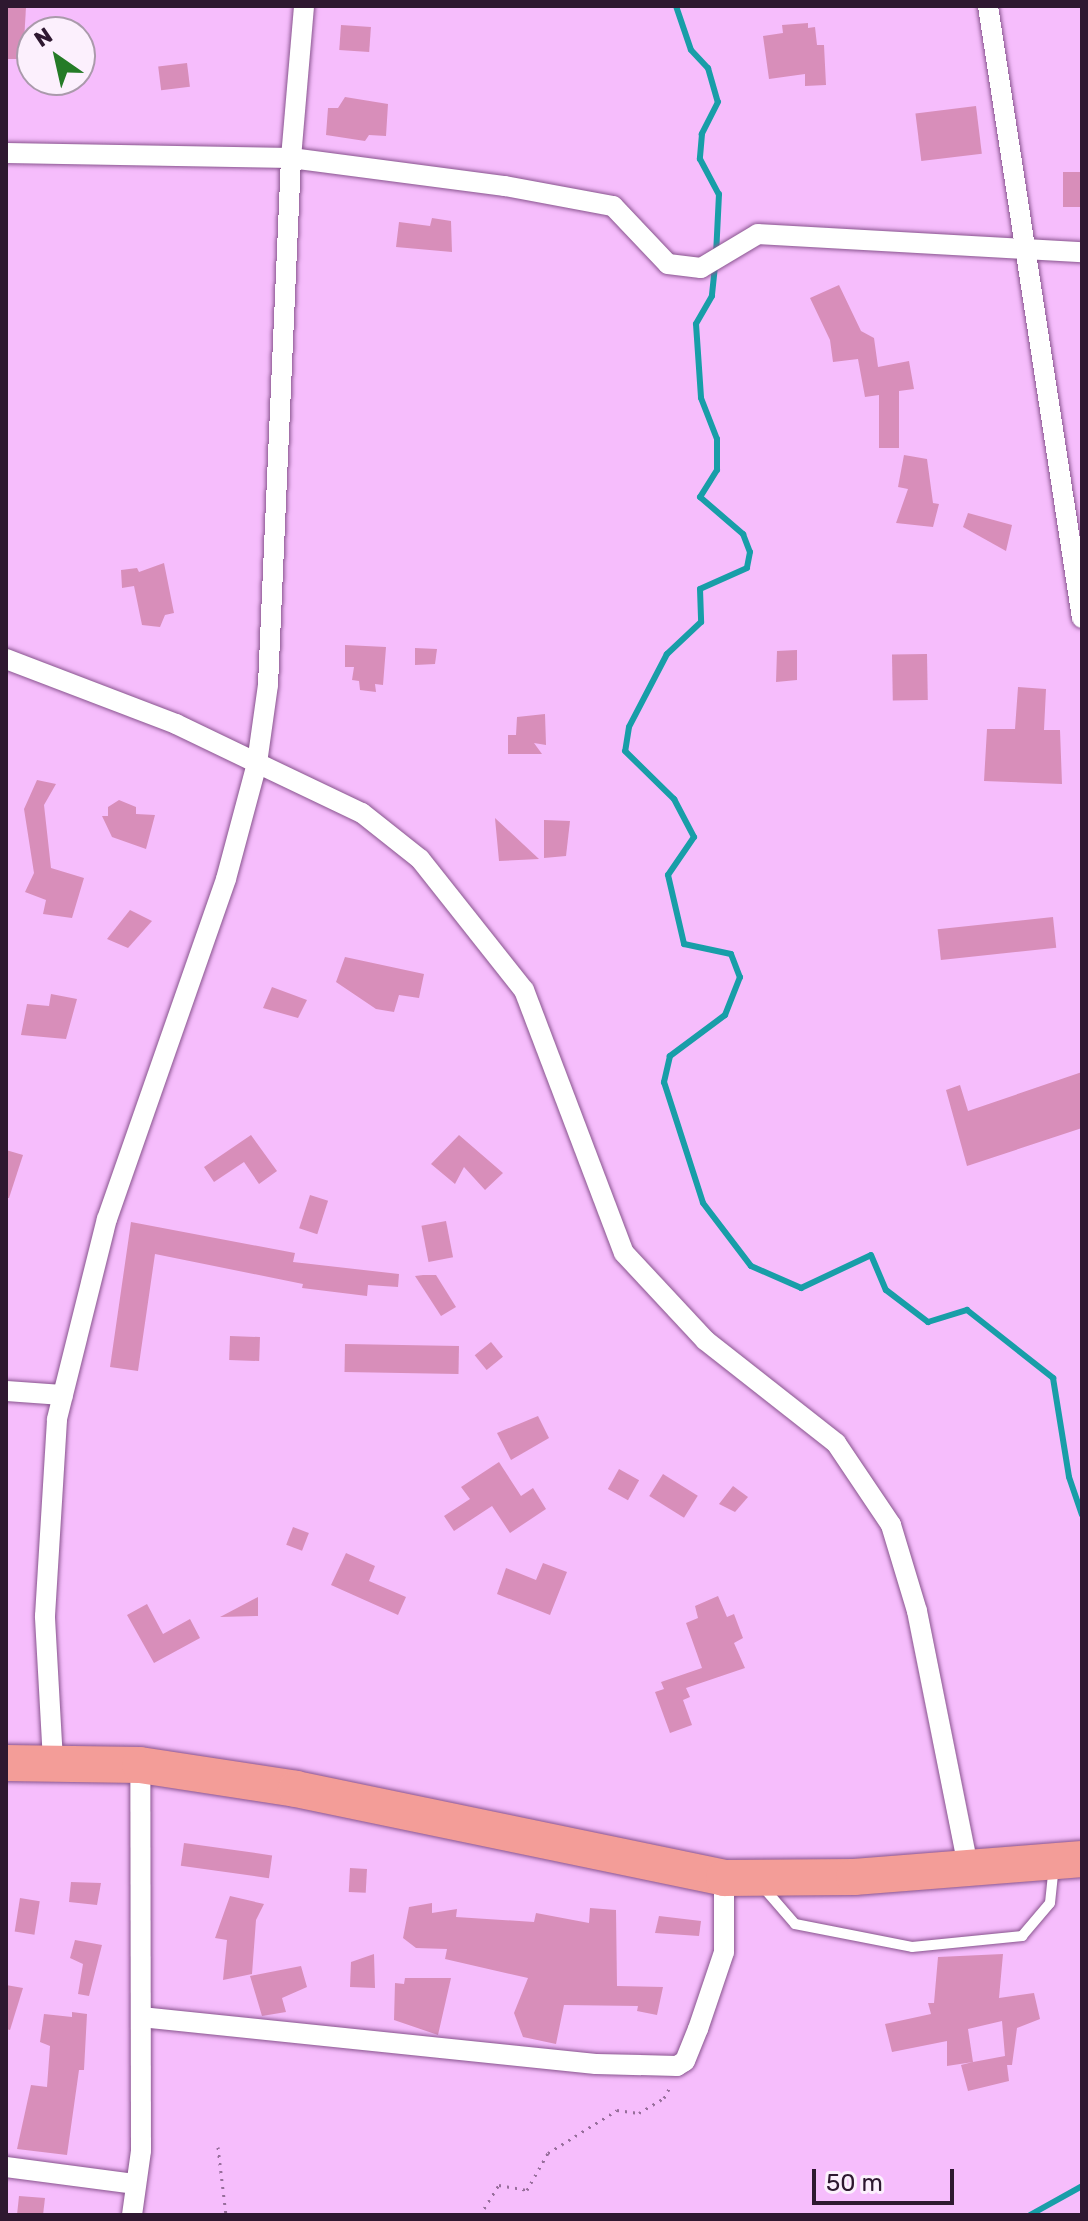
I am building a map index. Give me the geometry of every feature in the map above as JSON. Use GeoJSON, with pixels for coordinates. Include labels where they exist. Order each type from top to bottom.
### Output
{"type":"FeatureCollection","features":[{"type":"Feature","properties":{"kind":"highway"},"geometry":{"type":"LineString","coordinates":[[6,1763],[53,1761],[140,1765],[296,1789],[740,1879],[1068,1860]]}},
{"type":"Feature","properties":{"kind":"street"},"geometry":{"type":"LineString","coordinates":[[53,1761],[45,1616],[63,1395],[107,1219],[226,879],[257,763],[268,685],[291,158],[304,6]]}},
{"type":"Feature","properties":{"kind":"street"},"geometry":{"type":"LineString","coordinates":[[988,6],[1022,250],[1082,618]]}},
{"type":"Feature","properties":{"kind":"street"},"geometry":{"type":"LineString","coordinates":[[6,153],[291,158],[505,186],[613,206],[668,264],[701,268],[758,234],[1082,252]]}},
{"type":"Feature","properties":{"kind":"street"},"geometry":{"type":"LineString","coordinates":[[6,659],[176,724],[362,813],[420,859],[524,990],[624,1253],[705,1340],[836,1443],[891,1525],[917,1611],[968,1867]]}},
{"type":"Feature","properties":{"kind":"street"},"geometry":{"type":"LineString","coordinates":[[6,1391],[63,1395]]}},
{"type":"Feature","properties":{"kind":"street"},"geometry":{"type":"LineString","coordinates":[[132,2215],[136,2184],[141,2017],[140,1765]]}},
{"type":"Feature","properties":{"kind":"street"},"geometry":{"type":"LineString","coordinates":[[141,2017],[596,2064],[677,2066],[685,2061],[724,1952],[740,1879]]}},
{"type":"Feature","properties":{"kind":"street"},"geometry":{"type":"LineString","coordinates":[[6,2167],[136,2184]]}},
{"type":"Feature","properties":{"kind":"lane"},"geometry":{"type":"LineString","coordinates":[[740,1879],[795,1924],[912,1947],[1022,1936],[1050,1903],[1068,1860]]}},
{"type":"Feature","properties":{"kind":"path"},"geometry":{"type":"LineString","coordinates":[[480,2215],[499,2185],[527,2190],[548,2153],[617,2110],[639,2113],[664,2098],[685,2061]]}},
{"type":"Feature","properties":{"kind":"path"},"geometry":{"type":"LineString","coordinates":[[218,2147],[226,2215]]}},
{"type":"Feature","properties":{"kind":"building"},"geometry":{"type":"Polygon","coordinates":[[[6,7],[26,7],[25,16],[16,16],[16,59],[6,59],[6,7]]]}},
{"type":"Feature","properties":{"kind":"building"},"geometry":{"type":"Polygon","coordinates":[[[808,23],[808,28],[815,27],[817,45],[824,45],[826,85],[805,86],[805,74],[769,79],[763,36],[783,33],[782,25],[808,23]]]}},
{"type":"Feature","properties":{"kind":"building"},"geometry":{"type":"Polygon","coordinates":[[[341,25],[371,27],[369,52],[339,50],[341,25]]]}},
{"type":"Feature","properties":{"kind":"building"},"geometry":{"type":"Polygon","coordinates":[[[187,63],[190,87],[161,90],[158,67],[187,63]]]}},
{"type":"Feature","properties":{"kind":"building"},"geometry":{"type":"Polygon","coordinates":[[[345,97],[388,104],[386,136],[369,135],[365,141],[326,135],[328,108],[338,108],[345,97]]]}},
{"type":"Feature","properties":{"kind":"building"},"geometry":{"type":"Polygon","coordinates":[[[976,106],[982,154],[921,161],[915,113],[976,106]]]}},
{"type":"Feature","properties":{"kind":"building"},"geometry":{"type":"Polygon","coordinates":[[[1063,172],[1082,172],[1082,207],[1063,207],[1063,172]]]}},
{"type":"Feature","properties":{"kind":"building"},"geometry":{"type":"Polygon","coordinates":[[[432,218],[451,221],[452,252],[396,247],[399,222],[430,226],[432,218]]]}},
{"type":"Feature","properties":{"kind":"building"},"geometry":{"type":"Polygon","coordinates":[[[839,285],[861,331],[874,338],[878,367],[909,361],[914,389],[899,391],[899,448],[879,448],[879,395],[865,397],[858,359],[833,362],[830,340],[810,298],[839,285]]]}},
{"type":"Feature","properties":{"kind":"building"},"geometry":{"type":"Polygon","coordinates":[[[904,455],[927,459],[933,503],[939,504],[933,527],[896,523],[908,489],[898,487],[904,455]]]}},
{"type":"Feature","properties":{"kind":"building"},"geometry":{"type":"Polygon","coordinates":[[[968,513],[1012,525],[1006,551],[963,527],[968,513]]]}},
{"type":"Feature","properties":{"kind":"building"},"geometry":{"type":"Polygon","coordinates":[[[164,563],[174,613],[165,615],[160,627],[142,625],[134,586],[122,588],[121,570],[137,568],[139,572],[164,563]]]}},
{"type":"Feature","properties":{"kind":"building"},"geometry":{"type":"Polygon","coordinates":[[[345,645],[386,647],[383,685],[375,684],[376,692],[360,690],[359,681],[352,680],[354,667],[345,667],[345,645]]]}},
{"type":"Feature","properties":{"kind":"building"},"geometry":{"type":"Polygon","coordinates":[[[415,648],[437,649],[435,664],[415,665],[415,648]]]}},
{"type":"Feature","properties":{"kind":"building"},"geometry":{"type":"Polygon","coordinates":[[[797,650],[797,680],[776,682],[777,651],[797,650]]]}},
{"type":"Feature","properties":{"kind":"building"},"geometry":{"type":"Polygon","coordinates":[[[927,654],[928,700],[893,701],[892,655],[927,654]]]}},
{"type":"Feature","properties":{"kind":"building"},"geometry":{"type":"Polygon","coordinates":[[[1018,687],[1046,689],[1044,730],[1060,730],[1062,784],[984,781],[987,729],[1015,729],[1018,687]]]}},
{"type":"Feature","properties":{"kind":"building"},"geometry":{"type":"Polygon","coordinates":[[[545,714],[546,745],[534,743],[542,754],[508,754],[508,735],[516,735],[517,717],[545,714]]]}},
{"type":"Feature","properties":{"kind":"building"},"geometry":{"type":"Polygon","coordinates":[[[37,780],[56,784],[44,805],[51,868],[84,878],[72,918],[43,914],[46,900],[25,892],[34,873],[24,809],[37,780]]]}},
{"type":"Feature","properties":{"kind":"building"},"geometry":{"type":"Polygon","coordinates":[[[119,800],[136,807],[136,814],[155,815],[146,849],[112,837],[102,816],[108,816],[108,807],[119,800]]]}},
{"type":"Feature","properties":{"kind":"building"},"geometry":{"type":"Polygon","coordinates":[[[495,818],[539,859],[499,861],[495,818]]]}},
{"type":"Feature","properties":{"kind":"building"},"geometry":{"type":"Polygon","coordinates":[[[544,820],[570,821],[566,856],[544,858],[544,820]]]}},
{"type":"Feature","properties":{"kind":"building"},"geometry":{"type":"Polygon","coordinates":[[[130,910],[152,921],[128,948],[107,939],[130,910]]]}},
{"type":"Feature","properties":{"kind":"building"},"geometry":{"type":"Polygon","coordinates":[[[1053,917],[1056,948],[941,960],[938,929],[1053,917]]]}},
{"type":"Feature","properties":{"kind":"building"},"geometry":{"type":"Polygon","coordinates":[[[345,957],[424,974],[419,998],[399,995],[394,1012],[376,1009],[336,982],[345,957]]]}},
{"type":"Feature","properties":{"kind":"building"},"geometry":{"type":"Polygon","coordinates":[[[272,987],[307,1000],[298,1018],[263,1008],[272,987]]]}},
{"type":"Feature","properties":{"kind":"building"},"geometry":{"type":"Polygon","coordinates":[[[51,994],[77,999],[66,1039],[21,1035],[27,1004],[49,1006],[51,994]]]}},
{"type":"Feature","properties":{"kind":"building"},"geometry":{"type":"Polygon","coordinates":[[[1082,1072],[1082,1128],[967,1166],[946,1090],[960,1085],[968,1111],[1082,1072]]]}},
{"type":"Feature","properties":{"kind":"building"},"geometry":{"type":"Polygon","coordinates":[[[251,1135],[277,1171],[259,1184],[244,1162],[214,1182],[204,1167],[251,1135]]]}},
{"type":"Feature","properties":{"kind":"building"},"geometry":{"type":"Polygon","coordinates":[[[459,1135],[503,1173],[485,1190],[464,1167],[455,1184],[431,1164],[459,1135]]]}},
{"type":"Feature","properties":{"kind":"building"},"geometry":{"type":"Polygon","coordinates":[[[6,1150],[23,1155],[9,1198],[6,1198],[6,1150]]]}},
{"type":"Feature","properties":{"kind":"building"},"geometry":{"type":"Polygon","coordinates":[[[310,1195],[328,1201],[317,1234],[299,1228],[310,1195]]]}},
{"type":"Feature","properties":{"kind":"building"},"geometry":{"type":"Polygon","coordinates":[[[446,1221],[453,1257],[429,1262],[421,1226],[446,1221]]]}},
{"type":"Feature","properties":{"kind":"building"},"geometry":{"type":"Polygon","coordinates":[[[131,1222],[295,1253],[293,1262],[399,1274],[398,1287],[368,1285],[367,1296],[302,1288],[303,1284],[155,1254],[138,1371],[110,1367],[131,1222]]]}},
{"type":"Feature","properties":{"kind":"building"},"geometry":{"type":"Polygon","coordinates":[[[436,1275],[456,1307],[441,1316],[415,1276],[436,1275]]]}},
{"type":"Feature","properties":{"kind":"building"},"geometry":{"type":"Polygon","coordinates":[[[230,1336],[260,1337],[259,1361],[229,1360],[230,1336]]]}},
{"type":"Feature","properties":{"kind":"building"},"geometry":{"type":"Polygon","coordinates":[[[491,1342],[503,1357],[487,1370],[475,1355],[491,1342]]]}},
{"type":"Feature","properties":{"kind":"building"},"geometry":{"type":"Polygon","coordinates":[[[345,1344],[459,1346],[458,1374],[345,1372],[345,1344]]]}},
{"type":"Feature","properties":{"kind":"building"},"geometry":{"type":"Polygon","coordinates":[[[538,1416],[549,1438],[511,1460],[497,1433],[538,1416]]]}},
{"type":"Feature","properties":{"kind":"building"},"geometry":{"type":"Polygon","coordinates":[[[499,1462],[521,1496],[533,1488],[546,1509],[510,1533],[492,1506],[454,1531],[444,1516],[470,1499],[461,1487],[499,1462]]]}},
{"type":"Feature","properties":{"kind":"building"},"geometry":{"type":"Polygon","coordinates":[[[619,1469],[639,1480],[628,1500],[608,1489],[619,1469]]]}},
{"type":"Feature","properties":{"kind":"building"},"geometry":{"type":"Polygon","coordinates":[[[663,1474],[698,1496],[684,1518],[649,1496],[663,1474]]]}},
{"type":"Feature","properties":{"kind":"building"},"geometry":{"type":"Polygon","coordinates":[[[733,1486],[748,1497],[735,1512],[719,1504],[733,1486]]]}},
{"type":"Feature","properties":{"kind":"building"},"geometry":{"type":"Polygon","coordinates":[[[293,1527],[309,1533],[302,1551],[286,1545],[293,1527]]]}},
{"type":"Feature","properties":{"kind":"building"},"geometry":{"type":"Polygon","coordinates":[[[346,1553],[375,1566],[369,1581],[406,1597],[398,1615],[331,1585],[346,1553]]]}},
{"type":"Feature","properties":{"kind":"building"},"geometry":{"type":"Polygon","coordinates":[[[543,1563],[567,1572],[550,1615],[497,1594],[506,1568],[536,1580],[543,1563]]]}},
{"type":"Feature","properties":{"kind":"building"},"geometry":{"type":"Polygon","coordinates":[[[718,1596],[727,1617],[734,1614],[743,1638],[734,1643],[745,1668],[686,1688],[690,1697],[683,1700],[692,1725],[670,1733],[655,1692],[664,1689],[661,1682],[702,1668],[686,1623],[698,1618],[695,1606],[718,1596]]]}},
{"type":"Feature","properties":{"kind":"building"},"geometry":{"type":"Polygon","coordinates":[[[258,1597],[258,1616],[220,1617],[258,1597]]]}},
{"type":"Feature","properties":{"kind":"building"},"geometry":{"type":"Polygon","coordinates":[[[147,1604],[163,1634],[190,1619],[200,1638],[154,1663],[127,1615],[147,1604]]]}},
{"type":"Feature","properties":{"kind":"building"},"geometry":{"type":"Polygon","coordinates":[[[184,1843],[272,1855],[269,1878],[181,1866],[184,1843]]]}},
{"type":"Feature","properties":{"kind":"building"},"geometry":{"type":"Polygon","coordinates":[[[350,1868],[367,1869],[366,1893],[349,1892],[350,1868]]]}},
{"type":"Feature","properties":{"kind":"building"},"geometry":{"type":"Polygon","coordinates":[[[71,1882],[101,1883],[97,1905],[69,1902],[71,1882]]]}},
{"type":"Feature","properties":{"kind":"building"},"geometry":{"type":"Polygon","coordinates":[[[230,1896],[264,1904],[256,1920],[252,1974],[223,1980],[227,1940],[215,1938],[230,1896]]]}},
{"type":"Feature","properties":{"kind":"building"},"geometry":{"type":"Polygon","coordinates":[[[20,1898],[40,1901],[34,1935],[15,1932],[20,1898]]]}},
{"type":"Feature","properties":{"kind":"building"},"geometry":{"type":"Polygon","coordinates":[[[432,1903],[432,1913],[457,1909],[456,1917],[534,1922],[536,1913],[589,1923],[590,1908],[616,1910],[617,1986],[663,1987],[657,2015],[637,2011],[638,2006],[564,2005],[556,2044],[523,2037],[514,2013],[528,1978],[445,1959],[447,1949],[416,1948],[403,1938],[409,1907],[432,1903]]]}},
{"type":"Feature","properties":{"kind":"building"},"geometry":{"type":"Polygon","coordinates":[[[659,1916],[701,1921],[699,1936],[655,1933],[659,1916]]]}},
{"type":"Feature","properties":{"kind":"building"},"geometry":{"type":"Polygon","coordinates":[[[75,1940],[102,1945],[89,1996],[78,1994],[83,1964],[70,1958],[75,1940]]]}},
{"type":"Feature","properties":{"kind":"building"},"geometry":{"type":"Polygon","coordinates":[[[374,1954],[375,1988],[350,1987],[351,1962],[374,1954]]]}},
{"type":"Feature","properties":{"kind":"building"},"geometry":{"type":"Polygon","coordinates":[[[1003,1954],[999,1998],[1034,1993],[1040,2019],[1017,2028],[1012,2065],[1007,2065],[1009,2081],[968,2091],[961,2065],[973,2062],[947,2066],[947,2041],[892,2052],[885,2024],[931,2014],[928,2003],[934,2003],[938,1957],[1003,1954]],[[1002,2021],[968,2029],[973,2062],[1005,2056],[1002,2021]]]}},
{"type":"Feature","properties":{"kind":"building"},"geometry":{"type":"Polygon","coordinates":[[[301,1966],[307,1987],[282,1998],[286,2012],[262,2016],[250,1976],[301,1966]]]}},
{"type":"Feature","properties":{"kind":"building"},"geometry":{"type":"Polygon","coordinates":[[[405,1978],[451,1978],[438,2035],[394,2020],[395,1983],[404,1984],[405,1978]]]}},
{"type":"Feature","properties":{"kind":"building"},"geometry":{"type":"Polygon","coordinates":[[[6,1985],[23,1988],[10,2030],[6,2029],[6,1985]]]}},
{"type":"Feature","properties":{"kind":"building"},"geometry":{"type":"Polygon","coordinates":[[[72,2012],[87,2014],[84,2070],[79,2070],[67,2155],[17,2149],[31,2085],[47,2087],[50,2046],[40,2042],[44,2014],[72,2017],[72,2012]]]}},
{"type":"Feature","properties":{"kind":"building"},"geometry":{"type":"Polygon","coordinates":[[[19,2196],[45,2198],[43,2215],[17,2215],[19,2196]]]}},
{"type":"Feature","properties":{"kind":"waterway"},"geometry":{"type":"LineString","coordinates":[[676,6],[691,50],[708,68],[718,102],[702,134],[700,159],[719,194],[716,255]]}},
{"type":"Feature","properties":{"kind":"waterway"},"geometry":{"type":"LineString","coordinates":[[715,266],[712,296],[696,324],[701,398],[717,439],[717,470],[700,497],[743,534],[750,552],[747,568],[700,589],[701,622],[667,654],[629,727],[625,751],[674,799],[694,837],[668,875],[684,944],[731,954],[740,977],[725,1015],[670,1056],[664,1082],[703,1203],[751,1266],[801,1288],[871,1255],[886,1290],[928,1322],[967,1310],[1053,1378],[1069,1477],[1082,1515]]}},
{"type":"Feature","properties":{"kind":"waterway"},"geometry":{"type":"LineString","coordinates":[[1030,2215],[1082,2186]]}}]}
